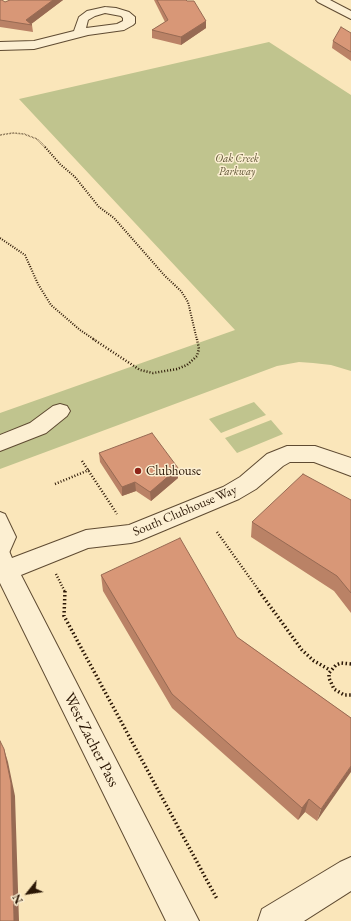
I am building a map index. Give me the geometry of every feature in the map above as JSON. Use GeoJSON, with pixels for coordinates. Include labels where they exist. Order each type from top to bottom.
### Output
{"type":"FeatureCollection","features":[{"type":"Feature","properties":{"kind":"street"},"geometry":{"type":"LineString","coordinates":[[322,0],[351,16]]}},
{"type":"Feature","properties":{"kind":"street"},"geometry":{"type":"LineString","coordinates":[[0,46],[34,45],[80,33]]}},
{"type":"Feature","properties":{"kind":"street"},"geometry":{"type":"LineString","coordinates":[[0,443],[38,428],[60,410]]}},
{"type":"Feature","properties":{"kind":"street","name":"South Clubhouse Way"},"geometry":{"type":"LineString","coordinates":[[2,562],[86,539],[130,534],[231,493],[248,483],[275,460],[287,454],[315,454],[351,468]]}},
{"type":"Feature","properties":{"kind":"street","name":"West Zacher Pass"},"geometry":{"type":"LineString","coordinates":[[2,562],[183,921]]}},
{"type":"Feature","properties":{"kind":"street"},"geometry":{"type":"LineString","coordinates":[[274,921],[351,873]]}},
{"type":"Feature","properties":{"kind":"lane"},"geometry":{"type":"LineString","coordinates":[[0,518],[8,537],[2,562]]}},
{"type":"Feature","properties":{"kind":"path"},"geometry":{"type":"LineString","coordinates":[[0,135],[13,133],[24,134],[37,139],[60,164],[76,177],[99,207],[114,218],[165,276],[181,290],[188,302],[199,349],[197,356],[188,365],[177,369],[153,373],[140,370],[80,330],[52,306],[38,284],[25,254],[0,238]]}},
{"type":"Feature","properties":{"kind":"path"},"geometry":{"type":"LineString","coordinates":[[82,461],[119,516]]}},
{"type":"Feature","properties":{"kind":"path"},"geometry":{"type":"LineString","coordinates":[[55,484],[88,470]]}},
{"type":"Feature","properties":{"kind":"path"},"geometry":{"type":"LineString","coordinates":[[217,532],[302,650],[314,661],[330,670]]}},
{"type":"Feature","properties":{"kind":"path"},"geometry":{"type":"LineString","coordinates":[[52,568],[65,590],[64,616],[217,899]]}},
{"type":"Feature","properties":{"kind":"path"},"geometry":{"type":"LineString","coordinates":[[351,664],[341,663],[336,665],[330,670],[329,678],[334,689],[344,695],[351,696]]}},
{"type":"Feature","properties":{"kind":"green space","name":"Oak Creek Parkway"},"geometry":{"type":"Polygon","coordinates":[[[269,42],[351,95],[351,371],[331,365],[299,362],[277,366],[0,469],[0,413],[235,330],[19,99],[269,42]]]}},
{"type":"Feature","properties":{"kind":"green space"},"geometry":{"type":"Polygon","coordinates":[[[254,402],[266,415],[221,433],[209,419],[254,402]]]}},
{"type":"Feature","properties":{"kind":"green space"},"geometry":{"type":"Polygon","coordinates":[[[271,420],[283,434],[237,453],[225,438],[271,420]]]}},
{"type":"Feature","properties":{"kind":"building"},"geometry":{"type":"Polygon","coordinates":[[[0,0],[5,2],[10,0],[53,0],[26,20],[32,25],[0,20],[0,0]]]}},
{"type":"Feature","properties":{"kind":"building"},"geometry":{"type":"Polygon","coordinates":[[[157,0],[194,1],[206,21],[181,37],[152,30],[168,20],[157,0]]]}},
{"type":"Feature","properties":{"kind":"building"},"geometry":{"type":"Polygon","coordinates":[[[341,27],[351,33],[351,52],[333,41],[341,27]]]}},
{"type":"Feature","properties":{"kind":"building","name":"Clubhouse"},"geometry":{"type":"Polygon","coordinates":[[[152,433],[178,468],[150,492],[135,482],[122,487],[99,453],[152,433]]]}},
{"type":"Feature","properties":{"kind":"building"},"geometry":{"type":"Polygon","coordinates":[[[303,474],[351,500],[351,593],[337,576],[252,522],[303,474]]]}},
{"type":"Feature","properties":{"kind":"building"},"geometry":{"type":"Polygon","coordinates":[[[180,538],[237,637],[351,718],[351,766],[321,809],[309,799],[302,808],[172,694],[101,575],[180,538]]]}},
{"type":"Feature","properties":{"kind":"building"},"geometry":{"type":"Polygon","coordinates":[[[0,741],[4,749],[11,783],[14,921],[0,921],[0,741]]]}},
{"type":"Feature","properties":{"kind":"place","name":"Clubhouse"},"geometry":{"type":"Point","coordinates":[138,471]}}]}
